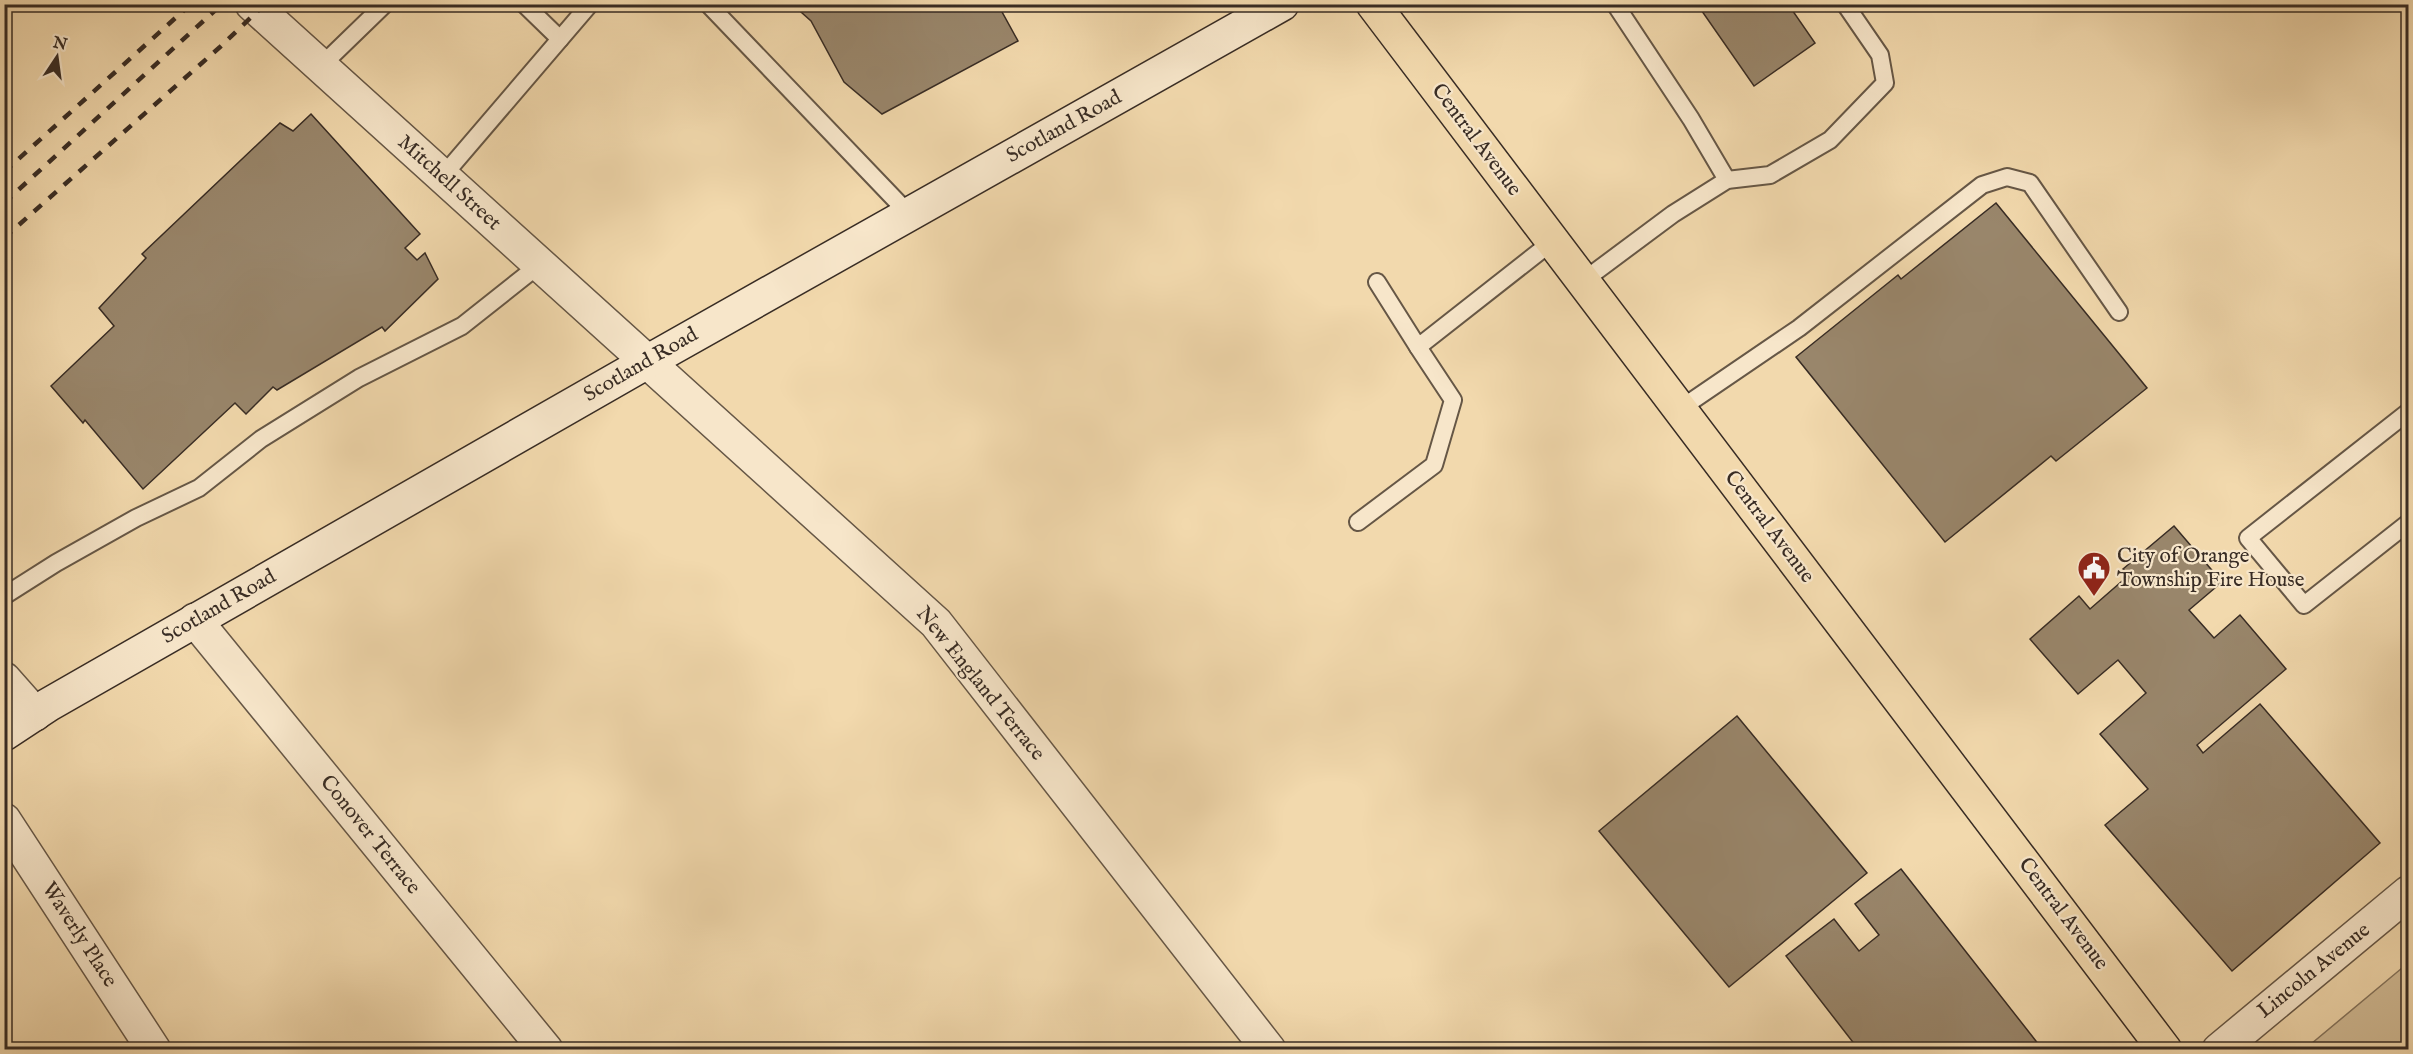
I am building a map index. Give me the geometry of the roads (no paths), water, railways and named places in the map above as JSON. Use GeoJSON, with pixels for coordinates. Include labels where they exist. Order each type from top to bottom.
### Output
{"type":"FeatureCollection","features":[{"type":"Feature","properties":{"kind":"main road","name":"Central Avenue"},"geometry":{"type":"LineString","coordinates":[[1373,4],[2165,1050]]}},
{"type":"Feature","properties":{"kind":"street","name":"Mitchell Street"},"geometry":{"type":"LineString","coordinates":[[252,4],[647,362]]}},
{"type":"Feature","properties":{"kind":"street","name":"Scotland Road"},"geometry":{"type":"LineString","coordinates":[[4,734],[195,620],[1282,4]]}},
{"type":"Feature","properties":{"kind":"street","name":"New England Terrace"},"geometry":{"type":"LineString","coordinates":[[647,362],[936,623],[1269,1050]]}},
{"type":"Feature","properties":{"kind":"street","name":"Conover Terrace"},"geometry":{"type":"LineString","coordinates":[[195,620],[546,1050]]}},
{"type":"Feature","properties":{"kind":"street"},"geometry":{"type":"LineString","coordinates":[[4,679],[35,714]]}},
{"type":"Feature","properties":{"kind":"street","name":"Waverly Place"},"geometry":{"type":"LineString","coordinates":[[4,820],[154,1050]]}},
{"type":"Feature","properties":{"kind":"street","name":"Lincoln Avenue"},"geometry":{"type":"LineString","coordinates":[[2219,1050],[2409,893]]}},
{"type":"Feature","properties":{"kind":"lane"},"geometry":{"type":"LineString","coordinates":[[320,67],[385,4]]}},
{"type":"Feature","properties":{"kind":"lane"},"geometry":{"type":"LineString","coordinates":[[524,4],[560,39]]}},
{"type":"Feature","properties":{"kind":"lane"},"geometry":{"type":"LineString","coordinates":[[442,177],[590,4]]}},
{"type":"Feature","properties":{"kind":"lane"},"geometry":{"type":"LineString","coordinates":[[708,4],[909,214]]}},
{"type":"Feature","properties":{"kind":"lane"},"geometry":{"type":"LineString","coordinates":[[1615,4],[1728,180]]}},
{"type":"Feature","properties":{"kind":"lane"},"geometry":{"type":"LineString","coordinates":[[1583,281],[1673,214],[1728,180],[1770,175],[1830,140],[1885,83],[1880,55],[1845,4]]}},
{"type":"Feature","properties":{"kind":"lane"},"geometry":{"type":"LineString","coordinates":[[1680,409],[1799,328],[1982,185],[2007,177],[2031,183],[2119,312]]}},
{"type":"Feature","properties":{"kind":"lane"},"geometry":{"type":"LineString","coordinates":[[1418,347],[1553,241]]}},
{"type":"Feature","properties":{"kind":"lane"},"geometry":{"type":"LineString","coordinates":[[4,596],[116,529],[199,488],[261,439],[359,378],[462,326],[539,265]]}},
{"type":"Feature","properties":{"kind":"lane"},"geometry":{"type":"LineString","coordinates":[[1358,522],[1434,465],[1453,400],[1377,282]]}},
{"type":"Feature","properties":{"kind":"lane"},"geometry":{"type":"LineString","coordinates":[[2406,420],[2248,538],[2304,605],[2409,523]]}},
{"type":"Feature","properties":{"kind":"railway"},"geometry":{"type":"LineString","coordinates":[[4,172],[191,4]]}},
{"type":"Feature","properties":{"kind":"railway"},"geometry":{"type":"LineString","coordinates":[[4,203],[222,4]]}},
{"type":"Feature","properties":{"kind":"railway"},"geometry":{"type":"LineString","coordinates":[[4,238],[220,47],[265,4]]}},
{"type":"Feature","properties":{"kind":"place","name":"City of Orange Township Fire House"},"geometry":{"type":"Point","coordinates":[2094,597]}}]}
